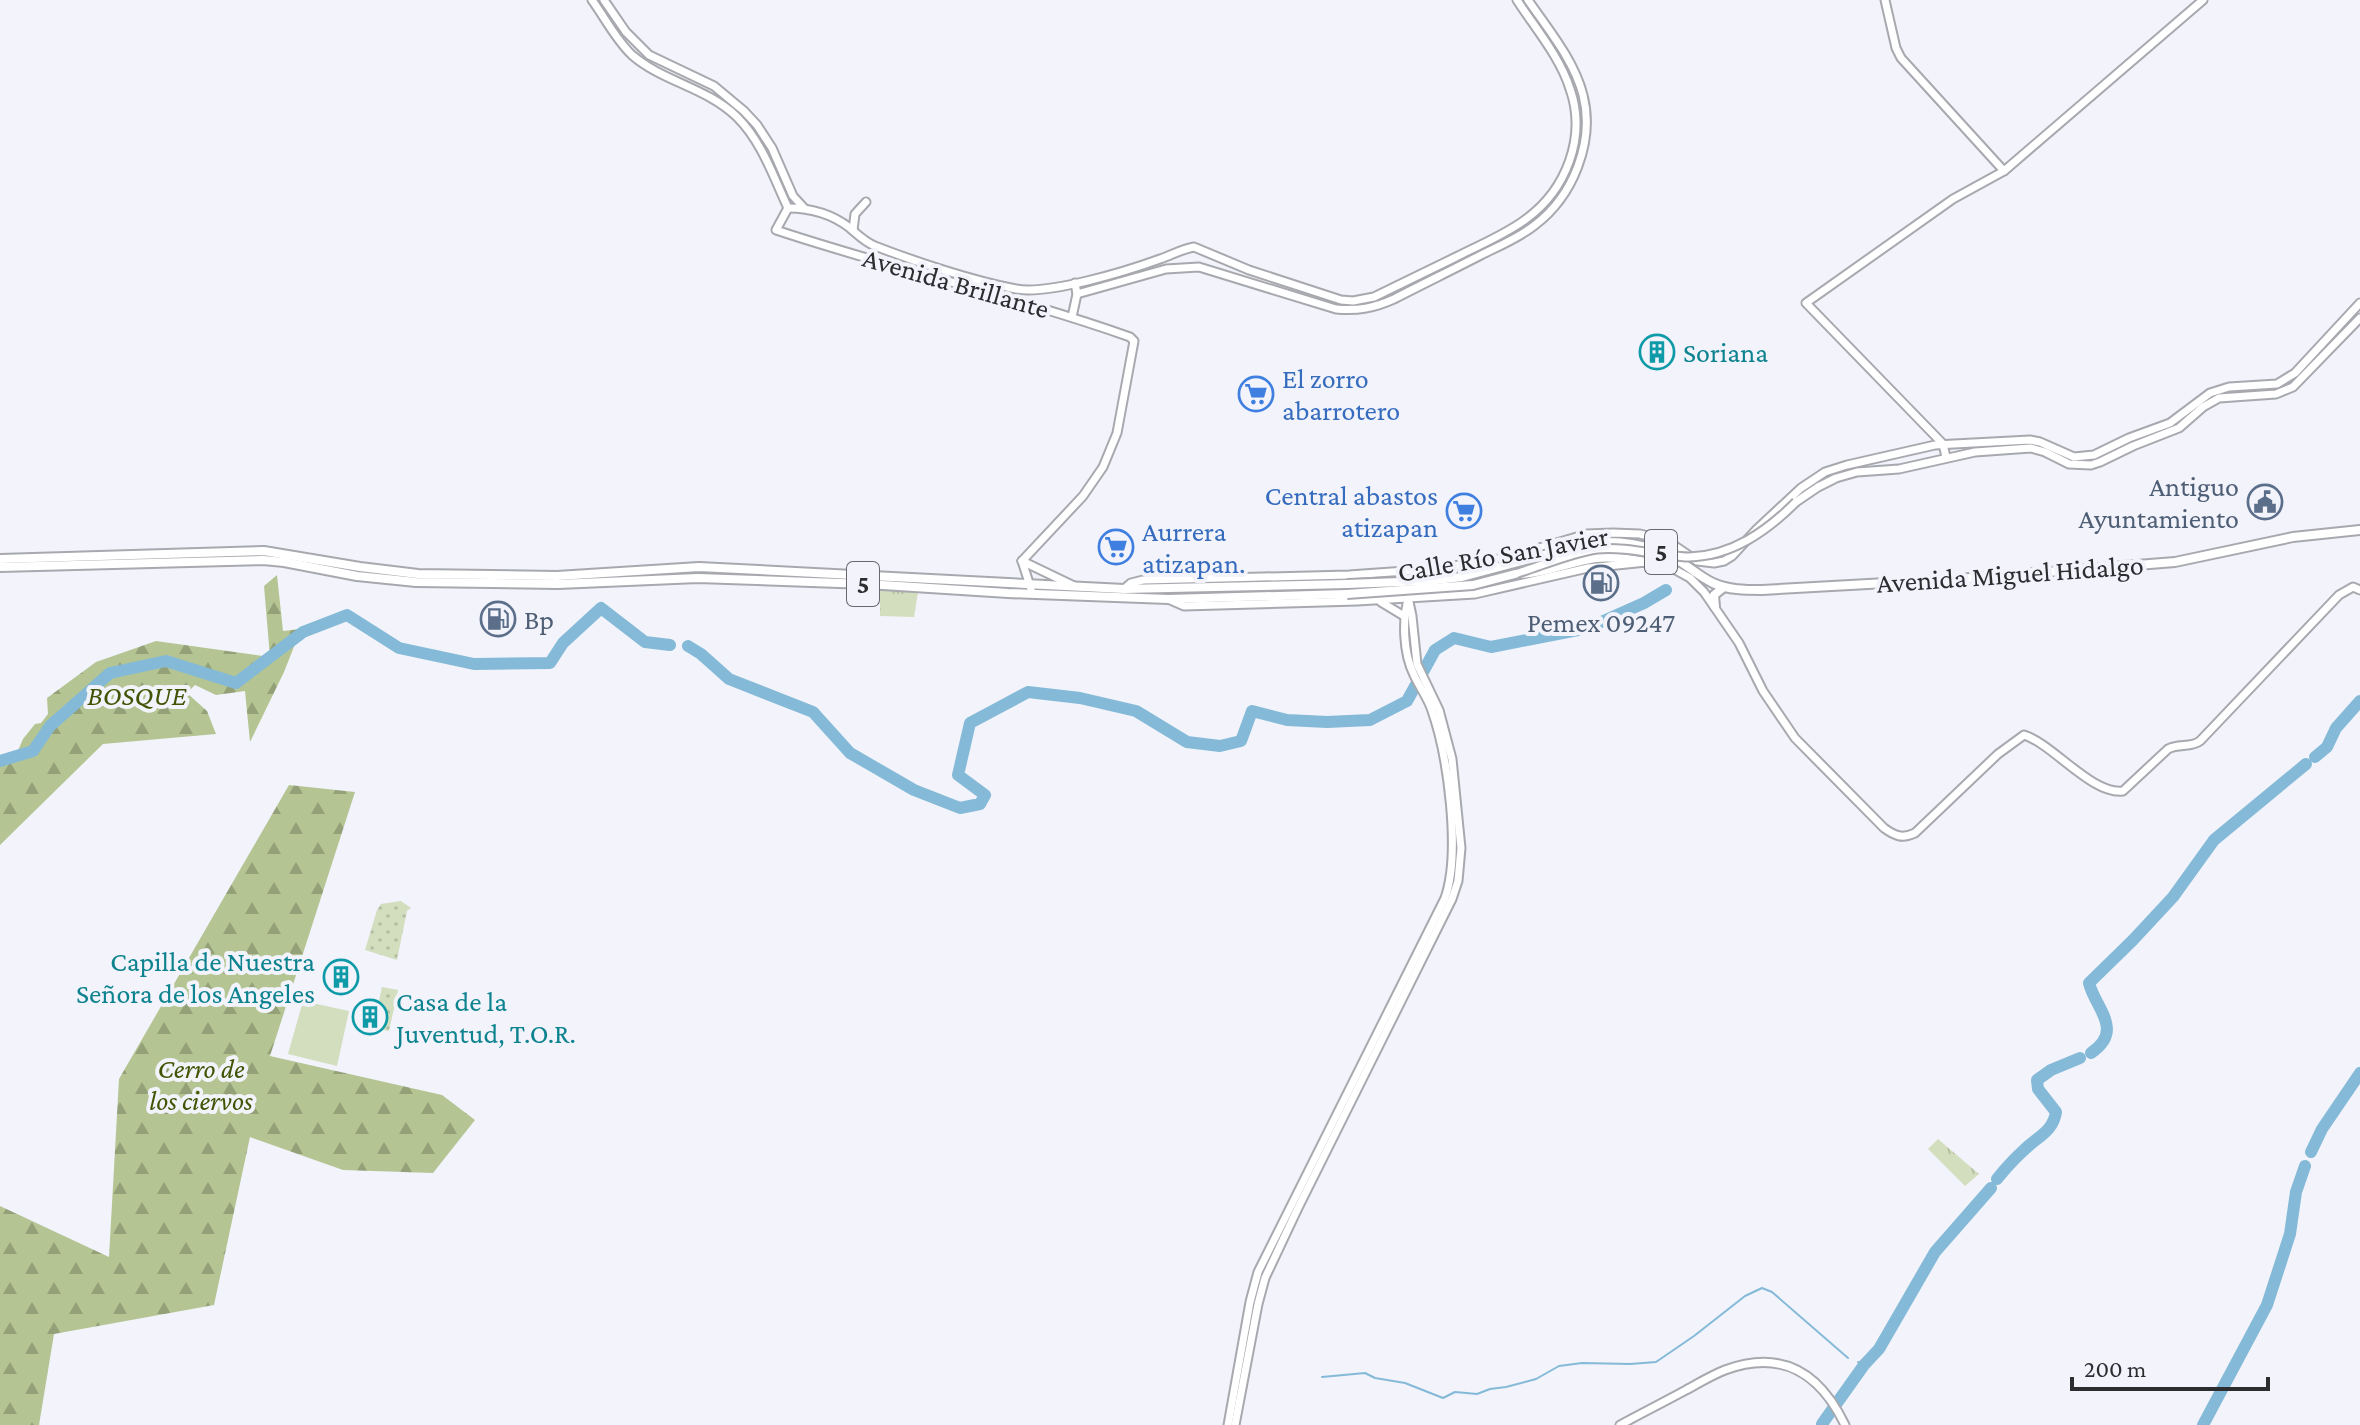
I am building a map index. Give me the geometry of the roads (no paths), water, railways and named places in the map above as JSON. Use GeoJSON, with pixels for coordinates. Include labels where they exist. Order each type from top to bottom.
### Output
{"type":"FeatureCollection","features":[{"type":"Feature","properties":{"kind":"main road","name":"Avenida Miguel Hidalgo"},"geometry":{"type":"LineString","coordinates":[[558,580],[699,567],[1124,589],[1427,581],[1462,577],[1586,539],[1641,545],[1677,560],[1712,583],[1750,590],[2175,562],[2293,537],[2360,530]]}},
{"type":"Feature","properties":{"kind":"main road"},"geometry":{"type":"LineString","coordinates":[[1601,542],[1613,533]]}},
{"type":"Feature","properties":{"kind":"main road"},"geometry":{"type":"LineString","coordinates":[[1669,542],[1677,560],[1697,561]]}},
{"type":"Feature","properties":{"kind":"main road","name":"5"},"geometry":{"type":"LineString","coordinates":[[0,559],[264,551],[418,574],[558,580]]}},
{"type":"Feature","properties":{"kind":"main road"},"geometry":{"type":"LineString","coordinates":[[1515,574],[1614,557],[1646,562]]}},
{"type":"Feature","properties":{"kind":"main road","name":"5"},"geometry":{"type":"LineString","coordinates":[[0,567],[263,560],[389,580],[698,578],[1168,599],[1347,594],[1473,585],[1515,574]]}},
{"type":"Feature","properties":{"kind":"main road"},"geometry":{"type":"LineString","coordinates":[[1715,607],[1714,595],[1725,587]]}},
{"type":"Feature","properties":{"kind":"street"},"geometry":{"type":"LineString","coordinates":[[592,0],[632,54],[657,71],[708,95],[736,116]]}},
{"type":"Feature","properties":{"kind":"street"},"geometry":{"type":"LineString","coordinates":[[604,0],[626,32],[649,55],[714,86],[744,111],[772,148],[793,196],[804,208]]}},
{"type":"Feature","properties":{"kind":"street"},"geometry":{"type":"LineString","coordinates":[[1188,267],[1183,258],[1186,248],[1194,247],[1301,287],[1353,301],[1374,297],[1517,226],[1529,217],[1550,197],[1566,170],[1574,145],[1576,113],[1570,88],[1557,61],[1517,0]]}},
{"type":"Feature","properties":{"kind":"street"},"geometry":{"type":"LineString","coordinates":[[1077,294],[1166,269],[1188,267],[1210,269],[1336,309],[1356,311],[1377,307],[1508,242],[1544,217],[1565,192],[1580,160],[1586,128],[1583,95],[1572,68],[1528,0]]}},
{"type":"Feature","properties":{"kind":"street"},"geometry":{"type":"LineString","coordinates":[[1885,0],[1901,58],[2004,171]]}},
{"type":"Feature","properties":{"kind":"street"},"geometry":{"type":"LineString","coordinates":[[1946,457],[1943,444],[1806,303],[1953,199],[2004,171],[2203,0]]}},
{"type":"Feature","properties":{"kind":"street"},"geometry":{"type":"LineString","coordinates":[[714,86],[762,150],[788,208]]}},
{"type":"Feature","properties":{"kind":"street"},"geometry":{"type":"LineString","coordinates":[[853,230],[855,214],[866,202]]}},
{"type":"Feature","properties":{"kind":"street","name":"Avenida Brillante"},"geometry":{"type":"LineString","coordinates":[[1022,561],[1083,496],[1103,467],[1117,433],[1134,341],[1072,317],[776,230],[788,208],[804,208],[826,214],[875,246],[953,271],[1028,290],[1075,283],[1186,248]]}},
{"type":"Feature","properties":{"kind":"street"},"geometry":{"type":"LineString","coordinates":[[1210,269],[1215,263],[1214,256]]}},
{"type":"Feature","properties":{"kind":"street"},"geometry":{"type":"LineString","coordinates":[[1072,317],[1077,294],[1075,283]]}},
{"type":"Feature","properties":{"kind":"street"},"geometry":{"type":"LineString","coordinates":[[1697,561],[1714,563],[1732,556],[1801,488],[1825,472],[1847,465],[1943,444],[2030,440],[2074,457],[2094,455],[2170,423],[2210,393],[2229,387],[2270,386],[2287,379],[2303,366],[2360,303]]}},
{"type":"Feature","properties":{"kind":"street"},"geometry":{"type":"LineString","coordinates":[[1515,574],[1597,549],[1689,557],[1732,548],[1773,525],[1796,502],[1818,487],[1857,472],[1899,469],[1987,450],[2031,448],[2069,464],[2091,465],[2179,428],[2219,398],[2276,394],[2293,387],[2360,318]]}},
{"type":"Feature","properties":{"kind":"street","name":"Calle Río San Javier"},"geometry":{"type":"LineString","coordinates":[[1124,589],[1131,583],[1143,580],[1386,574],[1434,569],[1505,558],[1613,533],[1640,534],[1669,542],[1697,561]]}},
{"type":"Feature","properties":{"kind":"street"},"geometry":{"type":"LineString","coordinates":[[1641,545],[1669,542]]}},
{"type":"Feature","properties":{"kind":"street"},"geometry":{"type":"LineString","coordinates":[[1022,561],[1032,594]]}},
{"type":"Feature","properties":{"kind":"street"},"geometry":{"type":"LineString","coordinates":[[1022,561],[1074,586]]}},
{"type":"Feature","properties":{"kind":"street"},"geometry":{"type":"LineString","coordinates":[[1646,562],[1670,567],[1690,578],[1704,592],[1739,643],[1783,724],[1884,828],[1905,838],[1915,833],[1998,754],[2024,735],[2107,789],[2123,791],[2168,749],[2200,741],[2339,595],[2356,589]]}},
{"type":"Feature","properties":{"kind":"street","name":"Calle Río San Javier"},"geometry":{"type":"LineString","coordinates":[[1168,599],[1184,606],[1475,594],[1588,568],[1646,562]]}},
{"type":"Feature","properties":{"kind":"street"},"geometry":{"type":"LineString","coordinates":[[1468,565],[1460,576],[1461,581],[1463,587],[1475,594]]}},
{"type":"Feature","properties":{"kind":"street"},"geometry":{"type":"LineString","coordinates":[[1228,1425],[1258,1272],[1450,883],[1453,848],[1446,769],[1430,706],[1409,661],[1404,616],[1416,582],[1434,569]]}},
{"type":"Feature","properties":{"kind":"street"},"geometry":{"type":"LineString","coordinates":[[1235,1425],[1265,1278],[1452,899],[1458,881],[1461,848],[1452,759],[1439,710],[1429,688],[1418,679],[1408,598],[1403,586],[1386,574]]}},
{"type":"Feature","properties":{"kind":"street"},"geometry":{"type":"LineString","coordinates":[[1357,575],[1365,581],[1367,589],[1357,601]]}},
{"type":"Feature","properties":{"kind":"street"},"geometry":{"type":"LineString","coordinates":[[1375,600],[1404,616]]}},
{"type":"Feature","properties":{"kind":"street"},"geometry":{"type":"LineString","coordinates":[[1620,1425],[1723,1370],[1752,1362],[1776,1362],[1795,1368],[1814,1380],[1843,1421]]}},
{"type":"Feature","properties":{"kind":"waterway"},"geometry":{"type":"LineString","coordinates":[[688,646],[729,679],[813,712],[850,753],[914,790],[960,808],[980,804],[985,795],[958,775],[970,723],[1028,692],[1080,698],[1136,711],[1187,742],[1220,746],[1241,741],[1252,711],[1287,720],[1370,720],[1407,701],[1435,650],[1454,638],[1491,647],[1588,628],[1666,590]]}},
{"type":"Feature","properties":{"kind":"waterway"},"geometry":{"type":"LineString","coordinates":[[0,761],[33,751],[50,726],[110,673],[166,661],[236,683],[303,632],[347,615],[399,648],[474,664],[550,663],[563,643],[601,608],[645,642],[670,645]]}},
{"type":"Feature","properties":{"kind":"waterway"},"geometry":{"type":"LineString","coordinates":[[2315,757],[2327,747],[2336,728],[2360,701]]}},
{"type":"Feature","properties":{"kind":"waterway"},"geometry":{"type":"LineString","coordinates":[[2091,1053],[2106,1036],[2107,1027],[2089,983],[2173,897],[2214,840],[2306,764]]}},
{"type":"Feature","properties":{"kind":"waterway"},"geometry":{"type":"LineString","coordinates":[[1997,1179],[2048,1129],[2054,1119],[2056,1112],[2038,1089],[2037,1080],[2051,1070],[2080,1058]]}},
{"type":"Feature","properties":{"kind":"waterway"},"geometry":{"type":"LineString","coordinates":[[2311,1152],[2322,1129],[2360,1073]]}},
{"type":"Feature","properties":{"kind":"waterway"},"geometry":{"type":"LineString","coordinates":[[2203,1425],[2267,1305],[2290,1234],[2296,1192],[2305,1166]]}},
{"type":"Feature","properties":{"kind":"waterway"},"geometry":{"type":"LineString","coordinates":[[1822,1424],[1879,1349],[1935,1252],[1991,1188]]}},
{"type":"Feature","properties":{"kind":"waterway"},"geometry":{"type":"LineString","coordinates":[[1322,1377],[1365,1373],[1375,1378],[1405,1383],[1443,1398],[1455,1392],[1477,1394],[1536,1379],[1559,1366],[1656,1362],[1745,1296],[1762,1288],[1772,1292],[1848,1358]]}},
{"type":"Feature","properties":{"kind":"waterway"},"geometry":{"type":"LineString","coordinates":[[1858,1362],[1864,1365]]}},
{"type":"Feature","properties":{"kind":"place","name":"Soriana"},"geometry":{"type":"Point","coordinates":[1657,352]}},
{"type":"Feature","properties":{"kind":"place","name":"El zorro abarrotero"},"geometry":{"type":"Point","coordinates":[1256,394]}},
{"type":"Feature","properties":{"kind":"place","name":"Antiguo Ayuntamiento"},"geometry":{"type":"Point","coordinates":[2265,502]}},
{"type":"Feature","properties":{"kind":"place","name":"Central abastos atizapan"},"geometry":{"type":"Point","coordinates":[1464,511]}},
{"type":"Feature","properties":{"kind":"place","name":"Aurrera atizapan."},"geometry":{"type":"Point","coordinates":[1116,547]}},
{"type":"Feature","properties":{"kind":"place","name":"Pemex 09247"},"geometry":{"type":"Point","coordinates":[1601,583]}},
{"type":"Feature","properties":{"kind":"place","name":"Bp"},"geometry":{"type":"Point","coordinates":[498,619]}},
{"type":"Feature","properties":{"kind":"place","name":"Capilla de Nuestra Señora de los Angeles"},"geometry":{"type":"Point","coordinates":[341,977]}},
{"type":"Feature","properties":{"kind":"place","name":"Casa de la Juventud, T.O.R."},"geometry":{"type":"Point","coordinates":[370,1017]}},
{"type":"Feature","properties":{"kind":"park label","name":"BOSQUE"},"geometry":{"type":"Point","coordinates":[137,695]}},
{"type":"Feature","properties":{"kind":"park label","name":"Cerro de los ciervos"},"geometry":{"type":"Point","coordinates":[201,1084]}}]}
